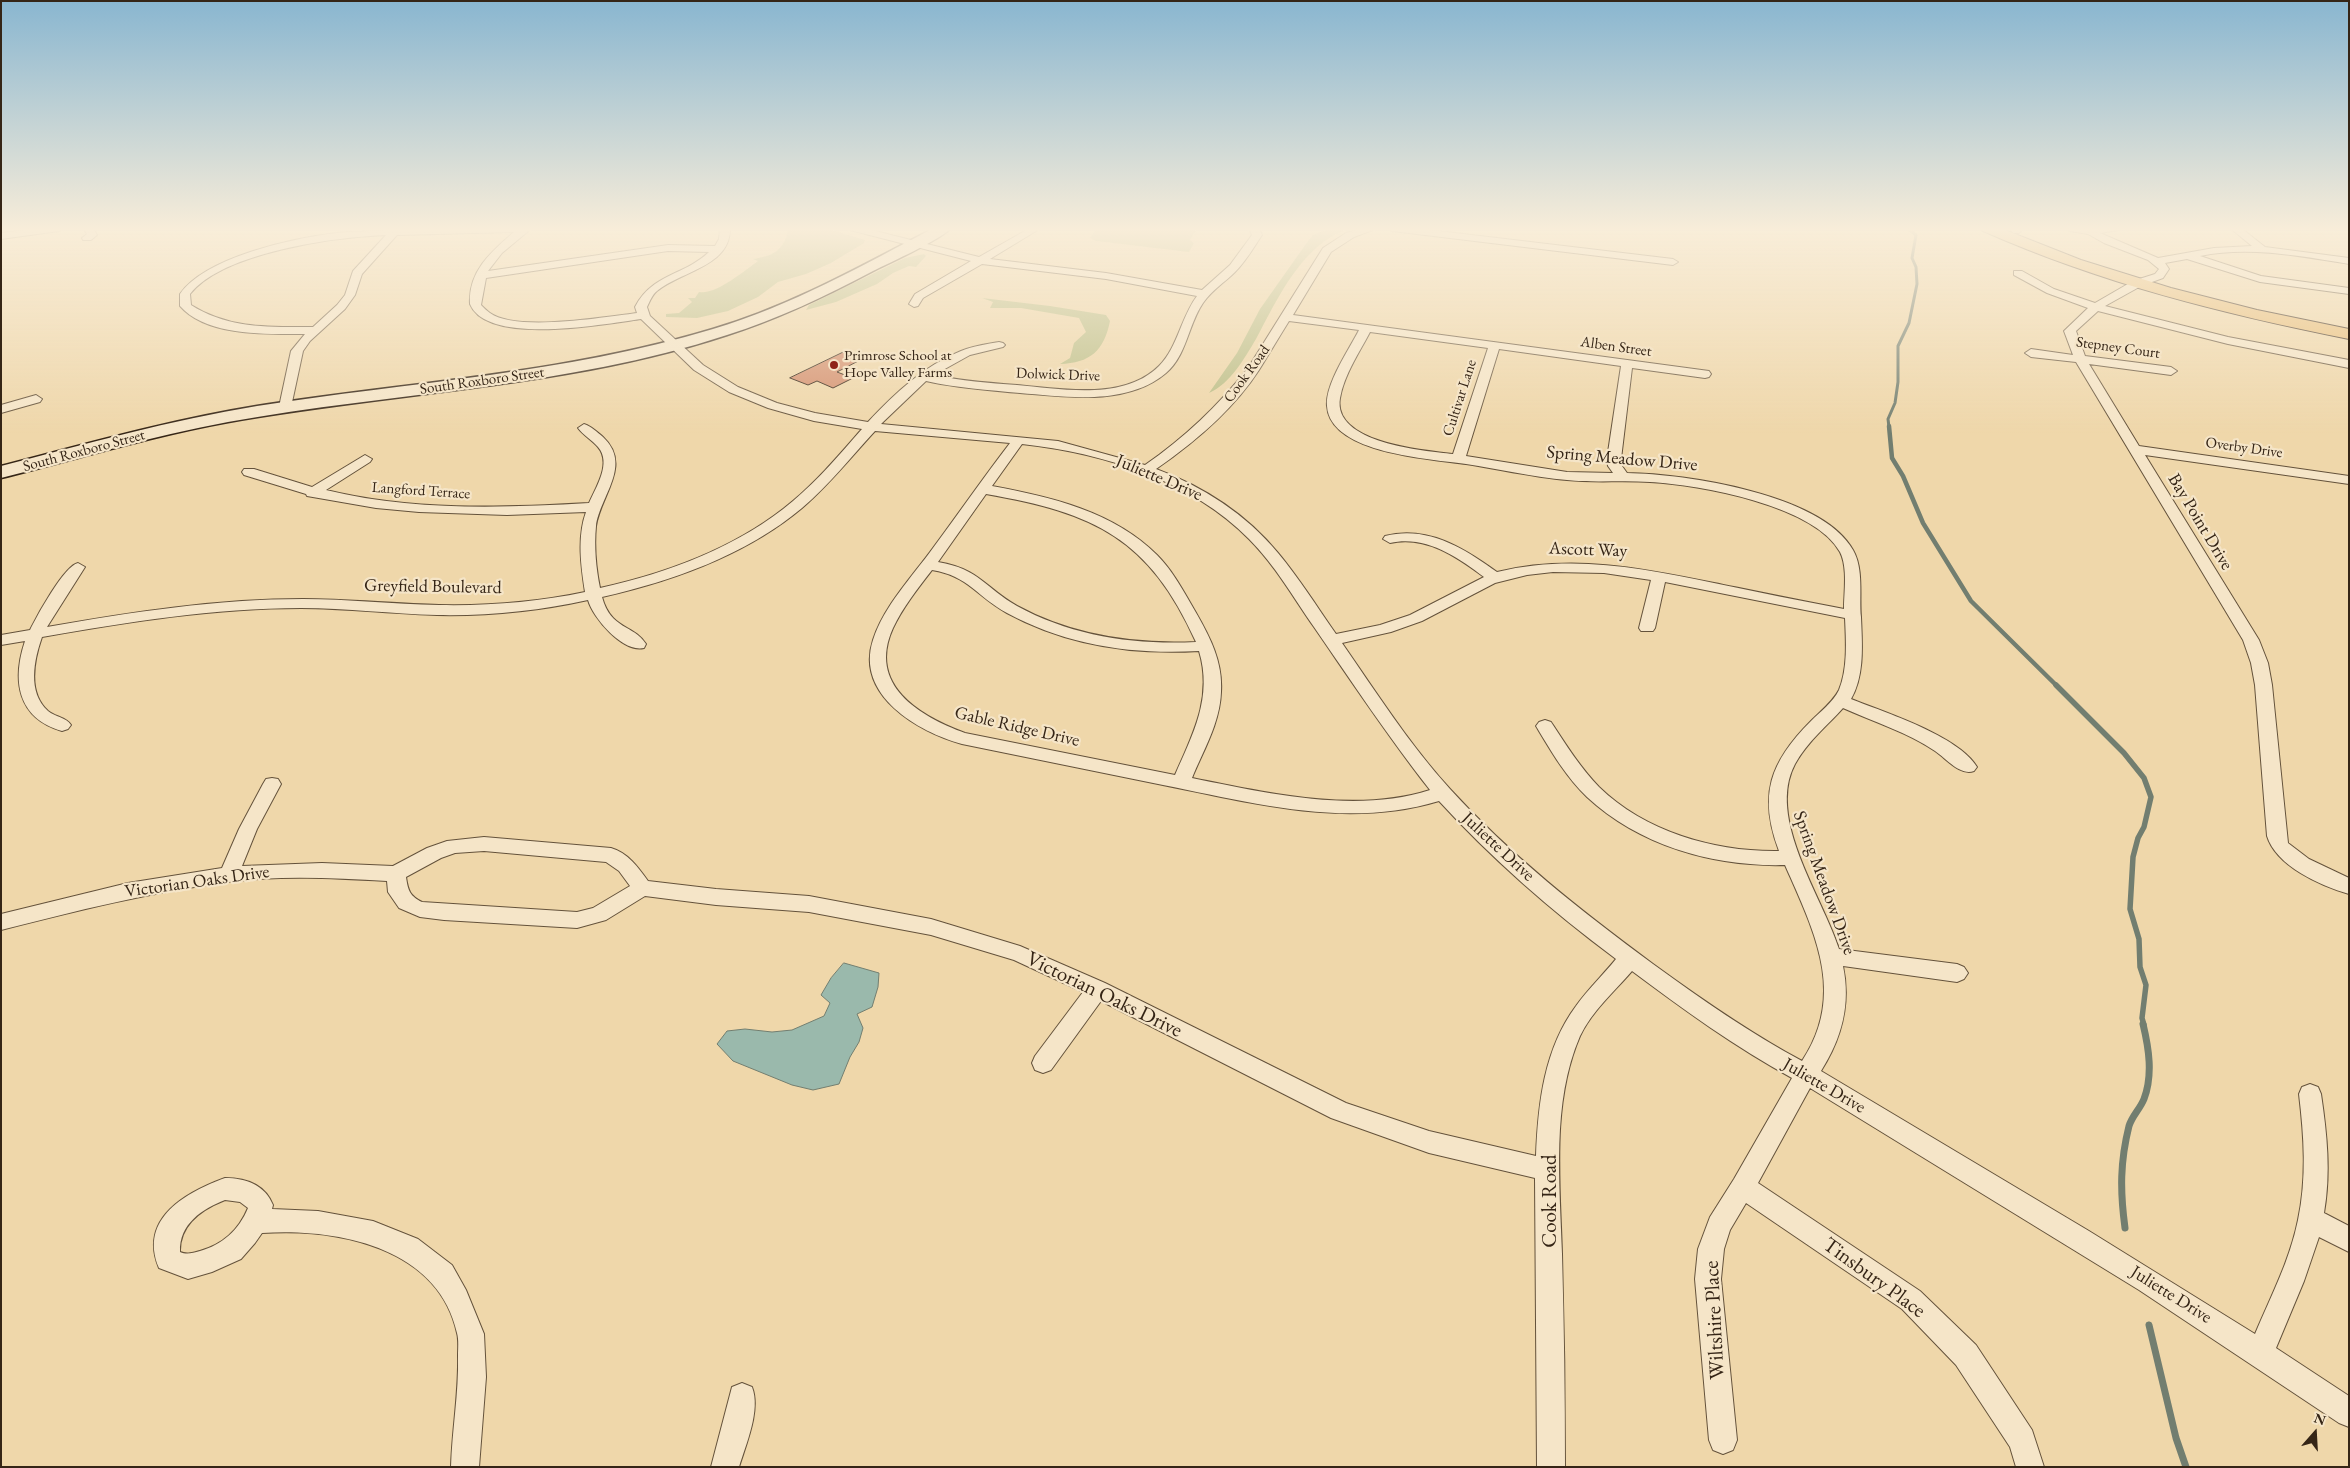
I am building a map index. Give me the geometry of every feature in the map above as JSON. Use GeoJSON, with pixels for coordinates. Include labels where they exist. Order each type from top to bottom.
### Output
{"type":"FeatureCollection","features":[{"type":"Feature","properties":{"kind":"main road"},"geometry":{"type":"LineString","coordinates":[[2197,297],[2241,310],[2349,334]]}},
{"type":"Feature","properties":{"kind":"main road"},"geometry":{"type":"LineString","coordinates":[[2214,297],[2349,326]]}},
{"type":"Feature","properties":{"kind":"street"},"geometry":{"type":"LineString","coordinates":[[185,297],[186,306],[213,322],[226,327],[256,330],[316,330]]}},
{"type":"Feature","properties":{"kind":"street"},"geometry":{"type":"LineString","coordinates":[[286,402],[297,351],[341,307],[349,297]]}},
{"type":"Feature","properties":{"kind":"street"},"geometry":{"type":"LineString","coordinates":[[475,297],[476,304],[484,314],[508,323],[551,326],[643,315],[642,302],[647,297]]}},
{"type":"Feature","properties":{"kind":"street","name":"South Roxboro Street"},"geometry":{"type":"LineString","coordinates":[[1,462],[171,420],[542,364],[723,331],[775,312],[804,297]]}},
{"type":"Feature","properties":{"kind":"street"},"geometry":{"type":"LineString","coordinates":[[914,304],[919,297]]}},
{"type":"Feature","properties":{"kind":"street","name":"Dolwick Drive"},"geometry":{"type":"LineString","coordinates":[[924,377],[966,385],[1063,393],[1100,392],[1125,388],[1147,380],[1163,370],[1170,362],[1192,313],[1202,297]]}},
{"type":"Feature","properties":{"kind":"street","name":"Cook Road"},"geometry":{"type":"LineString","coordinates":[[1147,470],[1187,441],[1216,415],[1253,370],[1299,297]]}},
{"type":"Feature","properties":{"kind":"street"},"geometry":{"type":"LineString","coordinates":[[2063,297],[2098,308],[2225,340],[2349,364]]}},
{"type":"Feature","properties":{"kind":"street","name":"Bay Point Drive"},"geometry":{"type":"LineString","coordinates":[[2117,297],[2085,316],[2070,331],[2080,359],[2251,640],[2260,659],[2265,681],[2267,735],[2277,836],[2280,847],[2294,858],[2349,887]]}},
{"type":"Feature","properties":{"kind":"street","name":"Juliette Drive"},"geometry":{"type":"LineString","coordinates":[[643,315],[669,342],[703,372],[758,400],[828,419],[871,426],[1018,440],[1079,449],[1147,470],[1180,484],[1219,506],[1258,538],[1273,556],[1405,746],[1442,792],[1480,833],[1523,872],[1630,958],[1698,1008],[1763,1051],[1806,1074],[2095,1249],[2261,1352],[2349,1413]]}},
{"type":"Feature","properties":{"kind":"street","name":"Alben Street"},"geometry":{"type":"LineString","coordinates":[[1286,317],[1705,374]]}},
{"type":"Feature","properties":{"kind":"street","name":"Spring Meadow Drive"},"geometry":{"type":"LineString","coordinates":[[1366,328],[1334,395],[1334,409],[1338,418],[1354,434],[1380,445],[1458,459],[1564,475],[1653,478],[1736,492],[1774,502],[1810,518],[1831,533],[1847,550],[1850,566],[1853,616],[1851,674],[1848,689],[1841,701],[1788,758],[1781,773],[1777,790],[1776,809],[1781,833],[1822,927],[1832,956],[1837,980],[1837,1001],[1831,1029],[1819,1058],[1806,1074]]}},
{"type":"Feature","properties":{"kind":"street","name":"Greyfield Boulevard"},"geometry":{"type":"LineString","coordinates":[[1,640],[202,608],[326,604],[439,610],[481,610],[549,602],[595,594],[628,585],[694,564],[726,550],[767,526],[796,506],[814,490],[894,401],[924,377],[959,357],[982,348],[999,346]]}},
{"type":"Feature","properties":{"kind":"street","name":"Cultivar Lane"},"geometry":{"type":"LineString","coordinates":[[1458,459],[1494,346]]}},
{"type":"Feature","properties":{"kind":"street","name":"Stepney Court"},"geometry":{"type":"LineString","coordinates":[[2032,353],[2171,371]]}},
{"type":"Feature","properties":{"kind":"street"},"geometry":{"type":"LineString","coordinates":[[1623,477],[1614,459],[1627,364]]}},
{"type":"Feature","properties":{"kind":"street"},"geometry":{"type":"LineString","coordinates":[[1,409],[36,399]]}},
{"type":"Feature","properties":{"kind":"street","name":"South Roxboro Street"},"geometry":{"type":"LineString","coordinates":[[1,472],[286,402]]}},
{"type":"Feature","properties":{"kind":"street"},"geometry":{"type":"LineString","coordinates":[[584,428],[606,447],[610,460],[588,535],[588,554],[599,611],[610,623],[638,644]]}},
{"type":"Feature","properties":{"kind":"street","name":"Gable Ridge Drive"},"geometry":{"type":"LineString","coordinates":[[1018,440],[928,565],[886,626],[880,640],[879,670],[892,698],[905,710],[927,724],[962,738],[1284,803],[1323,807],[1387,805],[1419,799],[1442,792]]}},
{"type":"Feature","properties":{"kind":"street","name":"Overby Drive"},"geometry":{"type":"LineString","coordinates":[[2134,449],[2349,480]]}},
{"type":"Feature","properties":{"kind":"street"},"geometry":{"type":"LineString","coordinates":[[312,493],[365,459]]}},
{"type":"Feature","properties":{"kind":"street","name":"Langford Terrace"},"geometry":{"type":"LineString","coordinates":[[248,472],[312,493],[372,504],[438,510],[509,512],[595,507]]}},
{"type":"Feature","properties":{"kind":"street"},"geometry":{"type":"LineString","coordinates":[[983,490],[1030,498],[1076,511],[1099,521],[1136,544],[1165,574],[1198,629],[1206,646],[1213,674],[1213,694],[1208,715],[1181,782]]}},
{"type":"Feature","properties":{"kind":"street"},"geometry":{"type":"LineString","coordinates":[[1390,539],[1409,536],[1432,542],[1458,553],[1495,578]]}},
{"type":"Feature","properties":{"kind":"street"},"geometry":{"type":"LineString","coordinates":[[928,565],[961,572],[1009,608],[1050,628],[1074,636],[1126,646],[1156,648],[1206,646]]}},
{"type":"Feature","properties":{"kind":"street","name":"Ascott Way"},"geometry":{"type":"LineString","coordinates":[[1332,640],[1378,630],[1416,618],[1475,585],[1495,578],[1525,570],[1573,566],[1625,570],[1659,576],[1853,616]]}},
{"type":"Feature","properties":{"kind":"street"},"geometry":{"type":"LineString","coordinates":[[62,725],[42,714],[24,692],[20,672],[23,654],[31,635],[78,567]]}},
{"type":"Feature","properties":{"kind":"street"},"geometry":{"type":"LineString","coordinates":[[1647,628],[1659,576]]}},
{"type":"Feature","properties":{"kind":"street"},"geometry":{"type":"LineString","coordinates":[[1841,701],[1926,737],[1944,748],[1968,767]]}},
{"type":"Feature","properties":{"kind":"street"},"geometry":{"type":"LineString","coordinates":[[1545,726],[1577,774],[1608,804],[1630,819],[1678,841],[1717,853],[1749,858],[1791,858]]}},
{"type":"Feature","properties":{"kind":"street"},"geometry":{"type":"LineString","coordinates":[[229,874],[254,816],[272,784]]}},
{"type":"Feature","properties":{"kind":"street"},"geometry":{"type":"LineString","coordinates":[[484,844],[611,855],[626,866],[642,888],[599,914],[577,920],[559,921],[420,909],[406,903],[398,892],[396,874],[454,846],[484,844]]}},
{"type":"Feature","properties":{"kind":"street","name":"Victorian Oaks Drive"},"geometry":{"type":"LineString","coordinates":[[1,922],[128,891],[229,874],[322,870],[396,874]]}},
{"type":"Feature","properties":{"kind":"street","name":"Victorian Oaks Drive"},"geometry":{"type":"LineString","coordinates":[[642,888],[716,897],[809,904],[932,927],[1020,954],[1096,989],[1339,1111],[1429,1142],[1548,1170]]}},
{"type":"Feature","properties":{"kind":"street"},"geometry":{"type":"LineString","coordinates":[[1832,956],[1957,973]]}},
{"type":"Feature","properties":{"kind":"street","name":"Cook Road"},"geometry":{"type":"LineString","coordinates":[[1551,1467],[1548,1170],[1553,1094],[1558,1066],[1569,1036],[1586,1007],[1630,958]]}},
{"type":"Feature","properties":{"kind":"street"},"geometry":{"type":"LineString","coordinates":[[1043,1063],[1096,989]]}},
{"type":"Feature","properties":{"kind":"street","name":"Wiltshire Place"},"geometry":{"type":"LineString","coordinates":[[1723,1440],[1708,1279],[1711,1249],[1719,1225],[1743,1187],[1806,1074]]}},
{"type":"Feature","properties":{"kind":"street"},"geometry":{"type":"LineString","coordinates":[[2261,1352],[2306,1239],[2311,1219],[2316,1180],[2314,1117],[2310,1094]]}},
{"type":"Feature","properties":{"kind":"street","name":"Tinsbury Place"},"geometry":{"type":"LineString","coordinates":[[1743,1187],[1911,1300],[1966,1354],[2022,1440],[2030,1467]]}},
{"type":"Feature","properties":{"kind":"street"},"geometry":{"type":"LineString","coordinates":[[2311,1219],[2349,1240]]}},
{"type":"Feature","properties":{"kind":"street"},"geometry":{"type":"LineString","coordinates":[[256,1222],[284,1220],[318,1223],[373,1234],[409,1248],[443,1274],[457,1299],[471,1334],[472,1377],[466,1433],[465,1467]]}},
{"type":"Feature","properties":{"kind":"street"},"geometry":{"type":"LineString","coordinates":[[725,1467],[736,1431],[742,1398]]}},
{"type":"Feature","properties":{"kind":"green space"},"geometry":{"type":"Polygon","coordinates":[[[759,297],[728,311],[697,318],[666,317],[666,314],[679,313],[692,302],[688,298],[759,297]]]}},
{"type":"Feature","properties":{"kind":"green space"},"geometry":{"type":"Polygon","coordinates":[[[826,297],[849,297],[806,310],[809,305],[826,297]]]}},
{"type":"Feature","properties":{"kind":"green space"},"geometry":{"type":"Polygon","coordinates":[[[1269,297],[1279,297],[1242,362],[1224,383],[1209,393],[1237,353],[1260,309],[1269,297]]]}},
{"type":"Feature","properties":{"kind":"green space"},"geometry":{"type":"Polygon","coordinates":[[[982,298],[1106,315],[1110,321],[1104,340],[1094,353],[1080,361],[1060,364],[1070,358],[1074,343],[1086,332],[1079,318],[1021,308],[990,308],[993,302],[982,298]]]}},
{"type":"Feature","properties":{"kind":"shaded area"},"geometry":{"type":"Polygon","coordinates":[[[844,963],[879,973],[878,987],[872,1007],[857,1014],[863,1028],[859,1042],[850,1057],[839,1084],[813,1090],[792,1085],[733,1061],[717,1044],[727,1031],[745,1029],[772,1032],[792,1030],[824,1016],[830,1003],[821,995],[831,978],[844,963]]]}},
{"type":"Feature","properties":{"kind":"building","name":"Primrose School at Hope Valley Farms"},"geometry":{"type":"Polygon","coordinates":[[[846,351],[864,358],[837,372],[853,378],[833,388],[817,381],[808,385],[790,378],[846,351]]]}},
{"type":"Feature","properties":{"kind":"waterway"},"geometry":{"type":"LineString","coordinates":[[1889,427],[1888,419],[1895,403],[1898,382],[1898,346],[1909,323],[1914,297]]}},
{"type":"Feature","properties":{"kind":"waterway"},"geometry":{"type":"LineString","coordinates":[[1889,426],[1892,458],[1903,476],[1923,523],[1971,601],[2057,686]]}},
{"type":"Feature","properties":{"kind":"waterway"},"geometry":{"type":"LineString","coordinates":[[2057,686],[2124,753],[2144,778],[2151,797],[2144,827],[2138,838],[2133,857],[2130,909],[2139,939],[2140,967],[2146,985],[2142,1018],[2144,1025]]}},
{"type":"Feature","properties":{"kind":"waterway"},"geometry":{"type":"LineString","coordinates":[[2125,1228],[2122,1202],[2122,1164],[2129,1126],[2144,1099],[2149,1071],[2147,1043],[2143,1024]]}},
{"type":"Feature","properties":{"kind":"waterway"},"geometry":{"type":"LineString","coordinates":[[2149,1325],[2176,1438],[2186,1467]]}},
{"type":"Feature","properties":{"kind":"place","name":"Primrose School at Hope Valley Farms"},"geometry":{"type":"Point","coordinates":[834,365]}}]}
